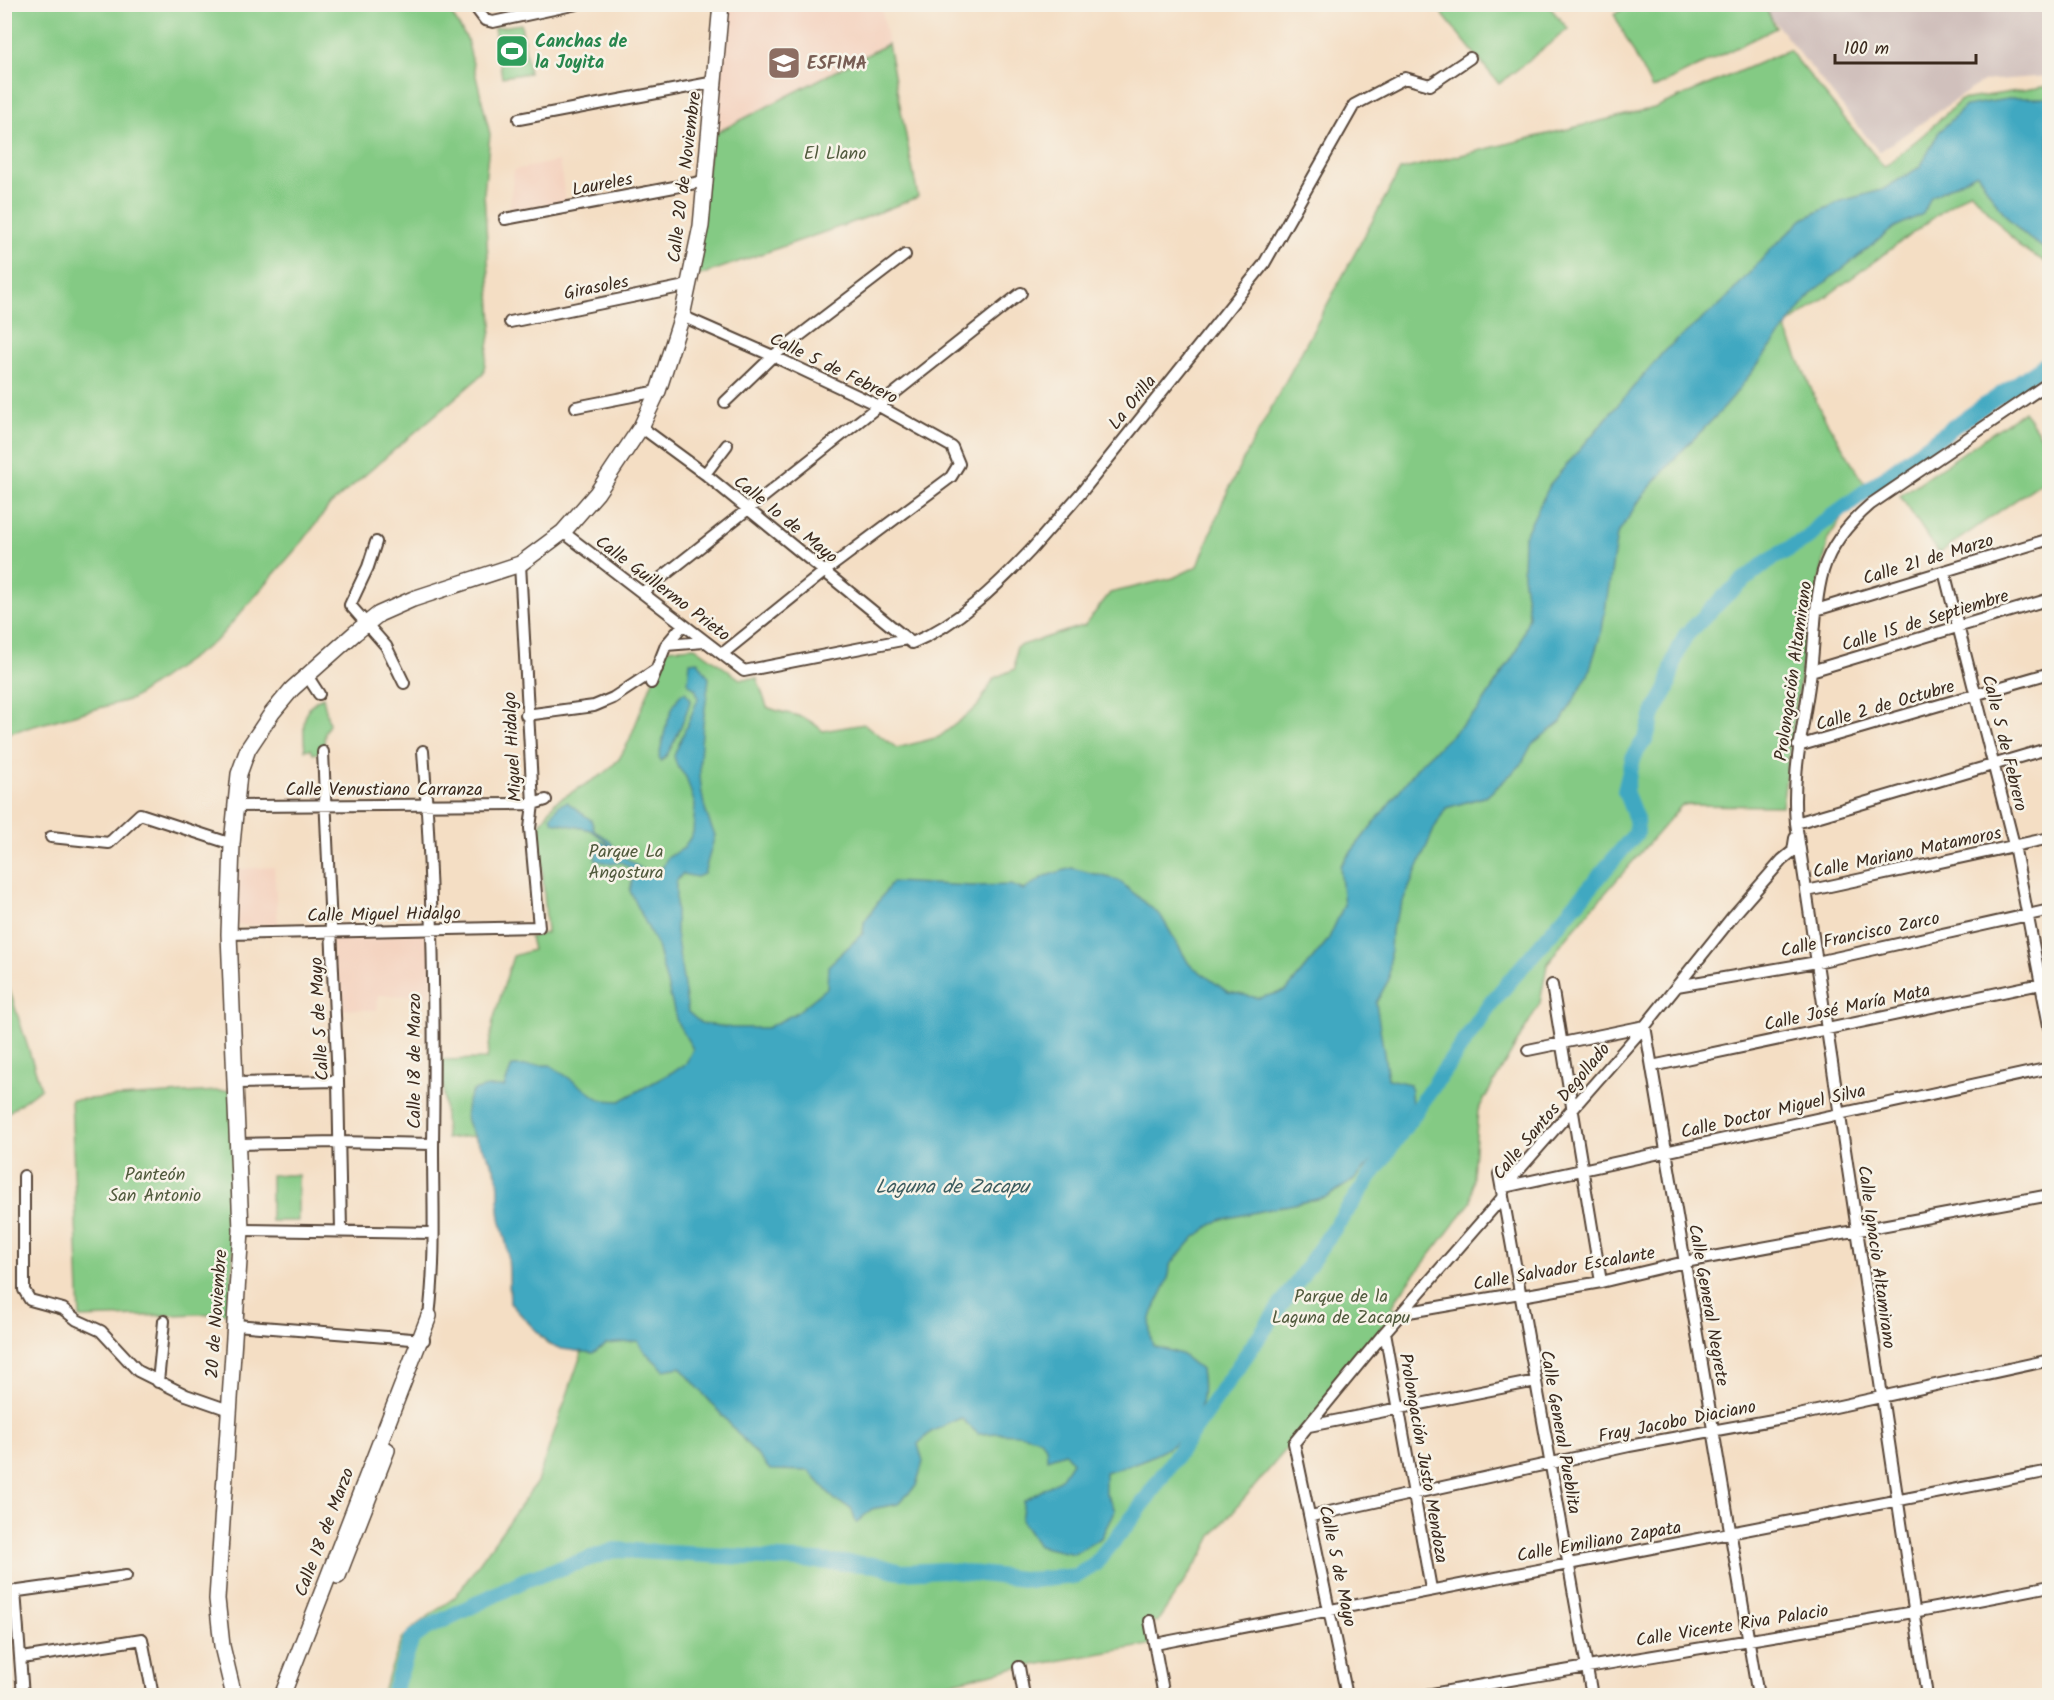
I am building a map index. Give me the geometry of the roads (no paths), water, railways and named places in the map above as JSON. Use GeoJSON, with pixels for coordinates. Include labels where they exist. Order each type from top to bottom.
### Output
{"type":"FeatureCollection","features":[{"type":"Feature","properties":{"kind":"main road","name":"Calle 20 de Noviembre"},"geometry":{"type":"LineString","coordinates":[[230,934],[232,844],[239,774],[248,749],[272,713],[292,689],[379,614],[413,599],[520,564],[562,532],[597,493],[641,427],[658,391],[690,285],[706,181],[721,4]]}},
{"type":"Feature","properties":{"kind":"main road","name":"20 de Noviembre"},"geometry":{"type":"LineString","coordinates":[[230,934],[241,1230],[217,1599],[222,1646],[234,1695]]}},
{"type":"Feature","properties":{"kind":"main road","name":"Calle 18 de Marzo"},"geometry":{"type":"LineString","coordinates":[[290,1695],[369,1503],[429,1316]]}},
{"type":"Feature","properties":{"kind":"main road","name":"Calle 18 de Marzo"},"geometry":{"type":"LineString","coordinates":[[282,1695],[421,1340]]}},
{"type":"Feature","properties":{"kind":"street"},"geometry":{"type":"LineString","coordinates":[[473,4],[485,20],[493,22],[577,4]]}},
{"type":"Feature","properties":{"kind":"street","name":"La Orilla"},"geometry":{"type":"LineString","coordinates":[[744,671],[907,639],[912,643],[933,634],[1006,577],[1081,493],[1264,264],[1354,105],[1405,78],[1430,85],[1470,58]]}},
{"type":"Feature","properties":{"kind":"street"},"geometry":{"type":"LineString","coordinates":[[519,119],[716,82]]}},
{"type":"Feature","properties":{"kind":"street","name":"Laureles"},"geometry":{"type":"LineString","coordinates":[[505,219],[706,181]]}},
{"type":"Feature","properties":{"kind":"street"},"geometry":{"type":"LineString","coordinates":[[725,402],[773,356],[904,255]]}},
{"type":"Feature","properties":{"kind":"street","name":"Girasoles"},"geometry":{"type":"LineString","coordinates":[[510,322],[690,285]]}},
{"type":"Feature","properties":{"kind":"street"},"geometry":{"type":"LineString","coordinates":[[642,593],[1021,293]]}},
{"type":"Feature","properties":{"kind":"street","name":"Calle 5 de Febrero"},"geometry":{"type":"LineString","coordinates":[[682,316],[877,405],[951,447],[959,464],[951,477],[825,571]]}},
{"type":"Feature","properties":{"kind":"street","name":"Prolongación Altamirano"},"geometry":{"type":"LineString","coordinates":[[1796,823],[1794,799],[1798,746],[1811,671],[1815,610],[1828,560],[1853,519],[1870,504],[2049,382]]}},
{"type":"Feature","properties":{"kind":"street"},"geometry":{"type":"LineString","coordinates":[[576,407],[658,391]]}},
{"type":"Feature","properties":{"kind":"street","name":"Calle 1o de Mayo"},"geometry":{"type":"LineString","coordinates":[[641,427],[705,474],[907,639]]}},
{"type":"Feature","properties":{"kind":"street"},"geometry":{"type":"LineString","coordinates":[[705,474],[727,445]]}},
{"type":"Feature","properties":{"kind":"street","name":"Calle Guillermo Prieto"},"geometry":{"type":"LineString","coordinates":[[562,532],[744,671]]}},
{"type":"Feature","properties":{"kind":"street","name":"Calle 21 de Marzo"},"geometry":{"type":"LineString","coordinates":[[1815,610],[2049,539]]}},
{"type":"Feature","properties":{"kind":"street"},"geometry":{"type":"LineString","coordinates":[[376,542],[368,567],[350,605],[386,646],[404,683]]}},
{"type":"Feature","properties":{"kind":"street","name":"Miguel Hidalgo"},"geometry":{"type":"LineString","coordinates":[[520,564],[526,715],[533,804],[530,828],[539,927]]}},
{"type":"Feature","properties":{"kind":"street"},"geometry":{"type":"LineString","coordinates":[[722,654],[825,571]]}},
{"type":"Feature","properties":{"kind":"street","name":"Calle 5 de Febrero"},"geometry":{"type":"LineString","coordinates":[[1944,571],[2014,845],[2027,915],[2045,983],[2049,1031]]}},
{"type":"Feature","properties":{"kind":"street","name":"Calle 15 de Septiembre"},"geometry":{"type":"LineString","coordinates":[[1811,671],[2049,599]]}},
{"type":"Feature","properties":{"kind":"street"},"geometry":{"type":"LineString","coordinates":[[651,683],[666,645],[683,625]]}},
{"type":"Feature","properties":{"kind":"street"},"geometry":{"type":"LineString","coordinates":[[666,645],[704,642]]}},
{"type":"Feature","properties":{"kind":"street"},"geometry":{"type":"LineString","coordinates":[[526,715],[594,706],[613,698],[657,669]]}},
{"type":"Feature","properties":{"kind":"street","name":"Calle 2 de Octubre"},"geometry":{"type":"LineString","coordinates":[[1798,746],[2049,674]]}},
{"type":"Feature","properties":{"kind":"street"},"geometry":{"type":"LineString","coordinates":[[308,677],[319,694]]}},
{"type":"Feature","properties":{"kind":"street"},"geometry":{"type":"LineString","coordinates":[[1802,861],[1793,851],[1796,823],[2049,748]]}},
{"type":"Feature","properties":{"kind":"street","name":"Calle 18 de Marzo"},"geometry":{"type":"LineString","coordinates":[[423,751],[432,931],[434,1275],[429,1316]]}},
{"type":"Feature","properties":{"kind":"street","name":"Calle 5 de Mayo"},"geometry":{"type":"LineString","coordinates":[[323,752],[338,1081],[337,1142],[341,1230]]}},
{"type":"Feature","properties":{"kind":"street","name":"Calle Venustiano Carranza"},"geometry":{"type":"LineString","coordinates":[[235,806],[533,804],[546,800]]}},
{"type":"Feature","properties":{"kind":"street"},"geometry":{"type":"LineString","coordinates":[[51,837],[109,843],[140,814],[232,844]]}},
{"type":"Feature","properties":{"kind":"street","name":"Calle Ignacio Altamirano"},"geometry":{"type":"LineString","coordinates":[[1796,823],[1828,1028],[1838,1112],[1880,1395],[1927,1695]]}},
{"type":"Feature","properties":{"kind":"street","name":"Calle Mariano Matamoros"},"geometry":{"type":"LineString","coordinates":[[1807,891],[2049,838]]}},
{"type":"Feature","properties":{"kind":"street","name":"Calle Santos Degollado"},"geometry":{"type":"LineString","coordinates":[[1294,1443],[1573,1108],[1645,1026],[1734,915],[1782,860],[1793,851]]}},
{"type":"Feature","properties":{"kind":"street","name":"Calle Francisco Zarco"},"geometry":{"type":"LineString","coordinates":[[1677,986],[1817,962],[2049,910]]}},
{"type":"Feature","properties":{"kind":"street","name":"Calle Miguel Hidalgo"},"geometry":{"type":"LineString","coordinates":[[230,934],[539,927]]}},
{"type":"Feature","properties":{"kind":"street","name":"Calle José María Mata"},"geometry":{"type":"LineString","coordinates":[[1652,1066],[2045,983]]}},
{"type":"Feature","properties":{"kind":"street"},"geometry":{"type":"LineString","coordinates":[[1552,985],[1601,1282]]}},
{"type":"Feature","properties":{"kind":"street"},"geometry":{"type":"LineString","coordinates":[[1528,1050],[1645,1026]]}},
{"type":"Feature","properties":{"kind":"street","name":"Calle General Negrete"},"geometry":{"type":"LineString","coordinates":[[1645,1026],[1758,1695]]}},
{"type":"Feature","properties":{"kind":"street","name":"Calle Doctor Miguel Silva"},"geometry":{"type":"LineString","coordinates":[[1503,1193],[1581,1170],[1838,1112],[2049,1068]]}},
{"type":"Feature","properties":{"kind":"street"},"geometry":{"type":"LineString","coordinates":[[237,1083],[338,1081]]}},
{"type":"Feature","properties":{"kind":"street"},"geometry":{"type":"LineString","coordinates":[[239,1144],[337,1142],[434,1144]]}},
{"type":"Feature","properties":{"kind":"street","name":"Calle General Pueblita"},"geometry":{"type":"LineString","coordinates":[[1499,1174],[1592,1695]]}},
{"type":"Feature","properties":{"kind":"street"},"geometry":{"type":"LineString","coordinates":[[24,1176],[24,1290],[30,1300],[63,1309],[77,1320],[101,1331],[138,1371],[158,1382],[229,1410]]}},
{"type":"Feature","properties":{"kind":"street","name":"Calle Salvador Escalante"},"geometry":{"type":"LineString","coordinates":[[1403,1313],[1601,1282],[1685,1262],[2049,1195]]}},
{"type":"Feature","properties":{"kind":"street"},"geometry":{"type":"LineString","coordinates":[[241,1230],[433,1233]]}},
{"type":"Feature","properties":{"kind":"street"},"geometry":{"type":"LineString","coordinates":[[158,1382],[164,1321]]}},
{"type":"Feature","properties":{"kind":"street"},"geometry":{"type":"LineString","coordinates":[[236,1325],[421,1340]]}},
{"type":"Feature","properties":{"kind":"street","name":"Prolongación Justo Mendoza"},"geometry":{"type":"LineString","coordinates":[[1385,1332],[1431,1589]]}},
{"type":"Feature","properties":{"kind":"street","name":"Fray Jacobo Diaciano"},"geometry":{"type":"LineString","coordinates":[[1311,1516],[1714,1429],[1794,1416],[1880,1395],[2049,1360]]}},
{"type":"Feature","properties":{"kind":"street"},"geometry":{"type":"LineString","coordinates":[[1309,1426],[1536,1381]]}},
{"type":"Feature","properties":{"kind":"street","name":"Calle 5 de Mayo"},"geometry":{"type":"LineString","coordinates":[[1294,1443],[1347,1695]]}},
{"type":"Feature","properties":{"kind":"street","name":"Calle Emiliano Zapata"},"geometry":{"type":"LineString","coordinates":[[1155,1644],[2049,1471]]}},
{"type":"Feature","properties":{"kind":"street"},"geometry":{"type":"LineString","coordinates":[[23,1695],[22,1658],[10,1592],[126,1576]]}},
{"type":"Feature","properties":{"kind":"street","name":"Calle Vicente Riva Palacio"},"geometry":{"type":"LineString","coordinates":[[1420,1695],[1587,1665],[1914,1613],[2049,1586]]}},
{"type":"Feature","properties":{"kind":"street"},"geometry":{"type":"LineString","coordinates":[[1150,1621],[1164,1695]]}},
{"type":"Feature","properties":{"kind":"street"},"geometry":{"type":"LineString","coordinates":[[22,1658],[142,1640],[153,1695]]}},
{"type":"Feature","properties":{"kind":"street"},"geometry":{"type":"LineString","coordinates":[[1019,1667],[1024,1695]]}},
{"type":"Feature","properties":{"kind":"water","name":"Laguna de Zacapu"},"geometry":{"type":"Polygon","coordinates":[[[2013,98],[2049,98],[2049,251],[2016,227],[1977,173],[1931,197],[1923,214],[1895,227],[1812,293],[1726,406],[1677,456],[1641,498],[1617,535],[1602,630],[1588,675],[1561,722],[1532,744],[1521,765],[1487,796],[1446,808],[1435,827],[1391,930],[1389,979],[1376,1003],[1388,1079],[1410,1084],[1412,1104],[1377,1156],[1354,1180],[1327,1197],[1219,1220],[1195,1237],[1170,1265],[1166,1285],[1153,1312],[1150,1334],[1153,1346],[1181,1354],[1201,1370],[1203,1393],[1199,1412],[1190,1428],[1178,1441],[1144,1460],[1105,1472],[1105,1492],[1115,1510],[1101,1538],[1074,1554],[1038,1546],[1021,1520],[1024,1501],[1061,1479],[1072,1462],[1065,1453],[1047,1459],[1045,1445],[1034,1437],[1014,1434],[978,1434],[961,1418],[931,1432],[918,1444],[923,1462],[916,1486],[898,1504],[872,1509],[856,1523],[851,1508],[835,1500],[809,1471],[770,1470],[680,1367],[664,1370],[644,1351],[638,1341],[607,1344],[593,1353],[562,1349],[549,1344],[510,1303],[508,1255],[499,1213],[498,1180],[494,1168],[469,1126],[466,1115],[467,1104],[473,1091],[487,1087],[504,1087],[512,1066],[550,1065],[601,1100],[620,1101],[685,1065],[693,1049],[677,1022],[657,946],[630,891],[634,870],[621,862],[611,864],[595,860],[600,841],[610,846],[608,843],[591,830],[553,822],[551,817],[559,805],[567,802],[591,820],[595,831],[610,841],[617,852],[649,874],[661,871],[667,858],[684,848],[693,833],[695,805],[686,777],[677,766],[674,756],[698,699],[696,690],[688,683],[690,662],[698,661],[709,678],[701,738],[700,777],[702,796],[715,835],[704,874],[697,877],[682,874],[676,882],[676,933],[688,1012],[701,1023],[732,1028],[767,1028],[796,1013],[827,988],[828,966],[863,933],[864,922],[892,882],[972,886],[1011,885],[1024,890],[1045,876],[1072,868],[1118,880],[1161,916],[1189,964],[1228,992],[1259,998],[1286,991],[1328,940],[1344,905],[1340,866],[1421,763],[1478,710],[1518,649],[1529,616],[1523,575],[1524,537],[1551,483],[1665,350],[1724,301],[1773,247],[1803,219],[1841,201],[1882,190],[1920,167],[1939,132],[1966,106],[2013,98]]]}},
{"type":"Feature","properties":{"kind":"water"},"geometry":{"type":"Polygon","coordinates":[[[685,692],[691,699],[689,705],[674,742],[661,761],[659,757],[662,741],[671,710],[680,695],[685,692]]]}},
{"type":"Feature","properties":{"kind":"waterway"},"geometry":{"type":"LineString","coordinates":[[392,1696],[412,1639],[425,1629],[525,1580],[615,1550],[876,1565],[901,1572],[944,1570],[1032,1580],[1076,1576],[1095,1564],[1137,1512],[1491,1003],[1637,832],[1636,819],[1625,791],[1634,755],[1646,738],[1653,714],[1667,689],[1675,658],[1685,636],[1726,595],[1768,561],[1808,538],[1820,525],[1953,427],[2050,361]]}},
{"type":"Feature","properties":{"kind":"place","name":"Canchas de la Joyita"},"geometry":{"type":"Point","coordinates":[512,51]}},
{"type":"Feature","properties":{"kind":"place","name":"ESFIMA"},"geometry":{"type":"Point","coordinates":[784,63]}},
{"type":"Feature","properties":{"kind":"park label","name":"El Llano"},"geometry":{"type":"Point","coordinates":[835,153]}},
{"type":"Feature","properties":{"kind":"park label","name":"Parque La Angostura"},"geometry":{"type":"Point","coordinates":[626,861]}},
{"type":"Feature","properties":{"kind":"park label","name":"Panteón San Antonio"},"geometry":{"type":"Point","coordinates":[155,1184]}},
{"type":"Feature","properties":{"kind":"park label","name":"Parque de la Laguna de Zacapu"},"geometry":{"type":"Point","coordinates":[1341,1306]}}]}
